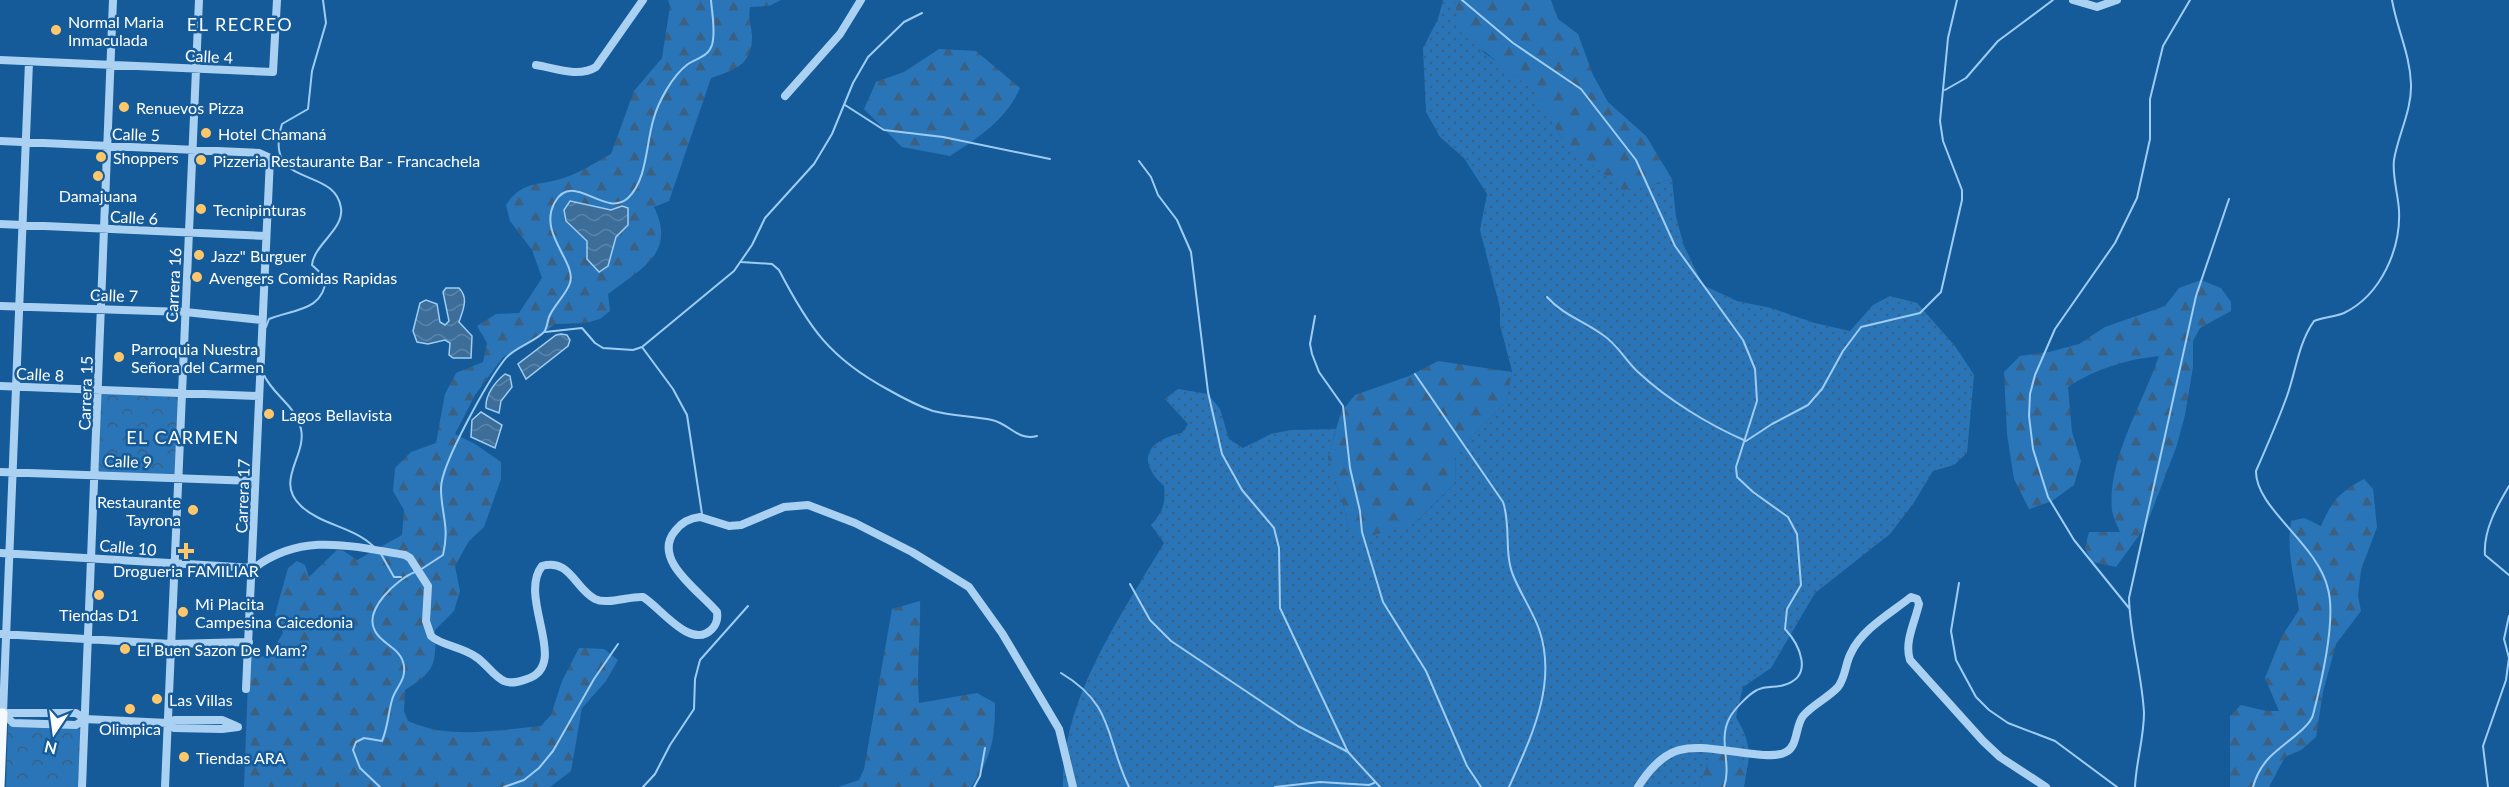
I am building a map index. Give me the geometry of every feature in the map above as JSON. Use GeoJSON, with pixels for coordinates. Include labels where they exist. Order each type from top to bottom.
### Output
{"type":"FeatureCollection","features":[{"type":"Feature","properties":{"kind":"main road"},"geometry":{"type":"LineString","coordinates":[[0,786],[1,713]]}},
{"type":"Feature","properties":{"kind":"street","name":"Carrera 15"},"geometry":{"type":"LineString","coordinates":[[82,787],[86,637],[93,557],[113,0]]}},
{"type":"Feature","properties":{"kind":"street","name":"Carrera 16"},"geometry":{"type":"LineString","coordinates":[[165,787],[199,0]]}},
{"type":"Feature","properties":{"kind":"street","name":"Calle 4"},"geometry":{"type":"LineString","coordinates":[[0,60],[273,72],[277,0]]}},
{"type":"Feature","properties":{"kind":"street"},"geometry":{"type":"LineString","coordinates":[[536,65],[576,72],[589,71],[596,67],[643,0]]}},
{"type":"Feature","properties":{"kind":"street"},"geometry":{"type":"LineString","coordinates":[[785,96],[840,34],[861,0]]}},
{"type":"Feature","properties":{"kind":"street"},"geometry":{"type":"LineString","coordinates":[[2073,0],[2097,7],[2117,0]]}},
{"type":"Feature","properties":{"kind":"street"},"geometry":{"type":"LineString","coordinates":[[29,62],[14,473],[3,634],[1,713],[76,713],[85,719],[168,723],[174,720],[222,720],[238,727],[174,728],[168,723]]}},
{"type":"Feature","properties":{"kind":"street","name":"Calle 5"},"geometry":{"type":"LineString","coordinates":[[0,141],[259,153],[270,158]]}},
{"type":"Feature","properties":{"kind":"street","name":"Carrera 17"},"geometry":{"type":"LineString","coordinates":[[246,689],[254,568],[255,481],[270,158]]}},
{"type":"Feature","properties":{"kind":"street","name":"Calle 6"},"geometry":{"type":"LineString","coordinates":[[0,225],[266,237]]}},
{"type":"Feature","properties":{"kind":"street","name":"Calle 7"},"geometry":{"type":"LineString","coordinates":[[0,306],[185,312],[262,320]]}},
{"type":"Feature","properties":{"kind":"street","name":"Calle 8"},"geometry":{"type":"LineString","coordinates":[[0,386],[259,396]]}},
{"type":"Feature","properties":{"kind":"street","name":"Calle 9"},"geometry":{"type":"LineString","coordinates":[[0,472],[255,481]]}},
{"type":"Feature","properties":{"kind":"street"},"geometry":{"type":"LineString","coordinates":[[254,568],[266,559],[295,546],[338,544],[405,555],[410,558],[428,586],[426,621],[431,636],[467,650],[504,681],[516,683],[531,678],[540,671],[544,662],[546,649],[534,591],[534,581],[542,567],[550,564],[566,570],[594,598],[603,601],[643,597],[677,626],[698,636],[714,627],[717,612],[673,564],[669,545],[671,536],[678,528],[700,517],[729,526],[741,525],[784,507],[808,505],[884,537],[969,587],[1002,633],[1059,729],[1072,787]]}},
{"type":"Feature","properties":{"kind":"street","name":"Calle 10"},"geometry":{"type":"LineString","coordinates":[[0,553],[254,568]]}},
{"type":"Feature","properties":{"kind":"street"},"geometry":{"type":"LineString","coordinates":[[1638,787],[1657,761],[1667,753],[1684,748],[1762,755],[1786,752],[1793,745],[1796,727],[1804,715],[1839,685],[1848,668],[1850,654],[1859,642],[1911,597],[1917,599],[1919,604],[1908,642],[1907,651],[1910,660],[2000,757],[2046,787]]}},
{"type":"Feature","properties":{"kind":"street"},"geometry":{"type":"LineString","coordinates":[[3,634],[86,637],[171,644],[249,642]]}},
{"type":"Feature","properties":{"kind":"green space"},"geometry":{"type":"Polygon","coordinates":[[[668,0],[781,0],[769,6],[750,7],[752,35],[746,60],[734,69],[711,78],[669,201],[654,207],[660,223],[661,237],[652,259],[608,294],[610,311],[600,319],[586,323],[555,324],[529,343],[503,357],[475,395],[455,434],[475,444],[501,462],[501,479],[484,527],[469,541],[455,566],[460,591],[454,611],[435,630],[432,666],[423,677],[405,690],[404,711],[408,721],[424,727],[474,732],[541,726],[551,715],[562,681],[579,648],[604,649],[618,660],[606,681],[582,708],[571,771],[550,787],[244,787],[249,655],[269,657],[283,633],[275,615],[288,568],[297,561],[305,565],[309,577],[339,548],[357,560],[402,535],[404,510],[393,491],[395,468],[411,452],[436,443],[445,394],[456,373],[483,362],[487,343],[477,326],[496,314],[519,313],[542,278],[532,250],[510,221],[506,205],[518,191],[532,185],[570,176],[611,154],[634,91],[662,58],[670,6],[668,0]]]}},
{"type":"Feature","properties":{"kind":"green space"},"geometry":{"type":"Polygon","coordinates":[[[1443,0],[1454,0],[1484,53],[1512,71],[1534,90],[1562,139],[1649,186],[1672,179],[1676,217],[1684,246],[1703,285],[1737,301],[1771,308],[1815,323],[1850,331],[1873,305],[1890,296],[1917,303],[1955,346],[1974,375],[1967,453],[1954,465],[1933,471],[1913,504],[1890,534],[1815,593],[1771,668],[1743,687],[1736,717],[1747,742],[1749,755],[1747,769],[1736,756],[1708,763],[1699,787],[1063,787],[1065,754],[1072,722],[1083,690],[1113,629],[1164,543],[1151,525],[1163,507],[1165,492],[1164,486],[1150,468],[1149,452],[1161,441],[1182,433],[1188,424],[1165,399],[1178,389],[1208,394],[1220,409],[1229,439],[1243,448],[1271,434],[1291,430],[1336,429],[1328,458],[1344,507],[1349,533],[1416,522],[1456,482],[1455,454],[1506,402],[1512,371],[1500,325],[1500,308],[1480,230],[1487,194],[1464,158],[1440,137],[1426,112],[1423,48],[1438,19],[1443,0]]]}},
{"type":"Feature","properties":{"kind":"green space"},"geometry":{"type":"Polygon","coordinates":[[[1454,0],[1551,0],[1558,19],[1578,34],[1593,75],[1608,102],[1646,136],[1672,179],[1649,186],[1622,190],[1562,139],[1533,90],[1461,33],[1454,0]]]}},
{"type":"Feature","properties":{"kind":"green space"},"geometry":{"type":"Polygon","coordinates":[[[939,49],[976,51],[1020,88],[999,119],[981,135],[950,156],[902,147],[864,109],[876,82],[904,72],[939,49]]]}},
{"type":"Feature","properties":{"kind":"green space"},"geometry":{"type":"Polygon","coordinates":[[[2201,280],[2221,288],[2231,302],[2231,311],[2200,328],[2193,341],[2193,367],[2185,415],[2176,448],[2146,526],[2116,567],[2092,562],[2085,548],[2089,532],[2120,532],[2112,510],[2115,471],[2120,452],[2159,356],[2112,366],[2068,387],[2072,432],[2081,461],[2074,485],[2052,501],[2029,509],[2014,479],[2007,434],[2004,372],[2020,356],[2049,352],[2079,344],[2105,327],[2165,306],[2179,288],[2201,280]]]}},
{"type":"Feature","properties":{"kind":"green space"},"geometry":{"type":"Polygon","coordinates":[[[1438,361],[1512,372],[1506,402],[1455,454],[1456,482],[1416,522],[1361,539],[1349,533],[1344,507],[1328,458],[1341,412],[1355,395],[1409,376],[1438,361]]]}},
{"type":"Feature","properties":{"kind":"green space"},"geometry":{"type":"Polygon","coordinates":[[[98,391],[182,394],[179,477],[95,474],[98,391]]]}},
{"type":"Feature","properties":{"kind":"green space"},"geometry":{"type":"Polygon","coordinates":[[[2364,479],[2373,489],[2377,527],[2361,570],[2358,596],[2361,611],[2336,644],[2323,692],[2316,737],[2301,750],[2285,757],[2269,787],[2230,787],[2230,716],[2241,705],[2266,711],[2279,711],[2265,678],[2282,636],[2299,610],[2290,555],[2291,521],[2304,518],[2321,526],[2338,498],[2364,479]]]}},
{"type":"Feature","properties":{"kind":"green space"},"geometry":{"type":"Polygon","coordinates":[[[920,601],[919,703],[977,693],[995,703],[993,738],[988,757],[971,787],[838,787],[859,780],[864,769],[892,609],[920,601]]]}},
{"type":"Feature","properties":{"kind":"green space"},"geometry":{"type":"Polygon","coordinates":[[[8,725],[81,729],[78,787],[6,787],[8,725]]]}},
{"type":"Feature","properties":{"kind":"green space"},"geometry":{"type":"Polygon","coordinates":[[[1725,750],[1736,756],[1747,769],[1744,787],[1699,787],[1708,763],[1725,750]]]}},
{"type":"Feature","properties":{"kind":"water"},"geometry":{"type":"Polygon","coordinates":[[[570,201],[611,210],[622,206],[628,208],[628,225],[616,237],[608,266],[599,272],[587,259],[587,241],[566,221],[564,210],[570,201]]]}},
{"type":"Feature","properties":{"kind":"water"},"geometry":{"type":"Polygon","coordinates":[[[446,288],[459,288],[464,296],[459,322],[472,336],[471,358],[453,358],[449,355],[450,343],[445,340],[428,344],[417,342],[413,331],[420,303],[426,300],[437,304],[440,322],[445,325],[449,321],[443,292],[446,288]]]}},
{"type":"Feature","properties":{"kind":"water"},"geometry":{"type":"Polygon","coordinates":[[[556,335],[567,335],[570,340],[568,346],[526,379],[518,364],[556,335]]]}},
{"type":"Feature","properties":{"kind":"water"},"geometry":{"type":"Polygon","coordinates":[[[505,374],[510,376],[512,387],[501,401],[499,413],[486,408],[486,403],[491,389],[505,374]]]}},
{"type":"Feature","properties":{"kind":"water"},"geometry":{"type":"Polygon","coordinates":[[[481,412],[502,425],[495,448],[471,437],[472,420],[481,412]]]}},
{"type":"Feature","properties":{"kind":"waterway"},"geometry":{"type":"LineString","coordinates":[[266,327],[269,319],[306,307],[320,297],[326,278],[312,265],[314,257],[334,230],[341,216],[341,208],[336,195],[326,186],[290,168],[282,159],[279,145],[282,124],[308,109],[312,71],[326,23],[323,0]]}},
{"type":"Feature","properties":{"kind":"waterway"},"geometry":{"type":"LineString","coordinates":[[420,570],[443,555],[446,536],[441,497],[443,476],[467,422],[505,359],[544,332],[551,313],[570,283],[571,275],[551,225],[551,214],[555,202],[562,194],[571,191],[609,203],[619,203],[634,191],[639,182],[653,121],[662,98],[682,69],[705,55],[712,45],[714,28],[711,0]]}},
{"type":"Feature","properties":{"kind":"waterway"},"geometry":{"type":"LineString","coordinates":[[1462,0],[1513,43],[1581,89],[1636,160],[1675,246],[1743,340],[1755,369],[1757,401],[1736,467],[1737,477],[1753,492],[1788,517],[1797,534],[1801,585],[1787,609],[1785,629],[1799,651],[1802,667],[1794,681],[1784,685],[1760,688],[1731,715],[1725,735],[1727,770],[1724,787]]}},
{"type":"Feature","properties":{"kind":"waterway"},"geometry":{"type":"LineString","coordinates":[[1746,441],[1808,405],[1822,389],[1843,351],[1861,327],[1920,313],[1941,292],[1962,200],[1962,190],[1943,141],[1940,121],[1948,38],[1957,0]]}},
{"type":"Feature","properties":{"kind":"waterway"},"geometry":{"type":"LineString","coordinates":[[1945,90],[1966,78],[1998,41],[2053,0]]}},
{"type":"Feature","properties":{"kind":"waterway"},"geometry":{"type":"LineString","coordinates":[[2129,608],[2074,540],[2048,497],[2033,449],[2029,416],[2030,394],[2035,375],[2055,329],[2115,243],[2137,198],[2150,139],[2150,99],[2163,46],[2190,0]]}},
{"type":"Feature","properties":{"kind":"waterway"},"geometry":{"type":"LineString","coordinates":[[2253,787],[2265,762],[2311,720],[2320,686],[2330,617],[2328,589],[2322,573],[2301,542],[2265,499],[2258,485],[2256,471],[2287,396],[2304,339],[2314,321],[2344,313],[2357,305],[2378,283],[2392,255],[2399,225],[2394,160],[2411,94],[2408,62],[2392,0]]}},
{"type":"Feature","properties":{"kind":"waterway"},"geometry":{"type":"LineString","coordinates":[[545,332],[582,328],[595,343],[603,348],[633,350],[642,347],[734,271],[752,245],[765,218],[814,164],[832,134],[853,83],[868,57],[904,22],[922,13]]}},
{"type":"Feature","properties":{"kind":"waterway"},"geometry":{"type":"LineString","coordinates":[[845,105],[884,130],[943,137],[1050,159]]}},
{"type":"Feature","properties":{"kind":"waterway"},"geometry":{"type":"LineString","coordinates":[[1139,161],[1151,177],[1158,195],[1177,220],[1191,252],[1208,392],[1222,454],[1242,490],[1274,528],[1279,548],[1280,608],[1348,752],[1380,787]]}},
{"type":"Feature","properties":{"kind":"waterway"},"geometry":{"type":"LineString","coordinates":[[2135,787],[2144,713],[2129,598],[2196,296],[2229,199]]}},
{"type":"Feature","properties":{"kind":"waterway"},"geometry":{"type":"LineString","coordinates":[[741,262],[772,264],[779,270],[811,325],[823,340],[850,365],[887,389],[933,411],[992,420],[1024,436],[1037,436]]}},
{"type":"Feature","properties":{"kind":"waterway"},"geometry":{"type":"LineString","coordinates":[[1547,297],[1560,309],[1608,339],[1638,372],[1662,392],[1703,420],[1746,441]]}},
{"type":"Feature","properties":{"kind":"waterway"},"geometry":{"type":"LineString","coordinates":[[1315,316],[1310,344],[1312,354],[1319,372],[1343,406],[1350,468],[1360,511],[1362,532],[1383,602],[1426,671],[1467,766],[1481,787]]}},
{"type":"Feature","properties":{"kind":"waterway"},"geometry":{"type":"LineString","coordinates":[[642,347],[673,389],[687,415],[702,514]]}},
{"type":"Feature","properties":{"kind":"waterway"},"geometry":{"type":"LineString","coordinates":[[263,373],[272,388],[294,413],[301,429],[300,449],[291,478],[290,487],[293,497],[318,518],[357,534],[373,546]]}},
{"type":"Feature","properties":{"kind":"waterway"},"geometry":{"type":"LineString","coordinates":[[1415,374],[1503,502],[1507,520],[1510,566],[1539,629],[1544,650],[1544,690],[1539,710],[1526,749],[1509,787]]}},
{"type":"Feature","properties":{"kind":"waterway"},"geometry":{"type":"LineString","coordinates":[[2509,486],[2492,519],[2485,546],[2485,555],[2509,575]]}},
{"type":"Feature","properties":{"kind":"waterway"},"geometry":{"type":"LineString","coordinates":[[381,554],[394,577],[401,577]]}},
{"type":"Feature","properties":{"kind":"waterway"},"geometry":{"type":"LineString","coordinates":[[380,787],[360,768],[353,750],[356,742],[364,738],[382,741],[393,696],[402,680],[404,666],[399,654],[375,631],[374,614],[391,588],[415,572]]}},
{"type":"Feature","properties":{"kind":"waterway"},"geometry":{"type":"LineString","coordinates":[[1959,583],[1951,631],[1956,660],[1976,697],[1989,710],[2008,723],[2055,741],[2117,787]]}},
{"type":"Feature","properties":{"kind":"waterway"},"geometry":{"type":"LineString","coordinates":[[1130,584],[1150,620],[1171,641],[1298,726],[1348,752]]}},
{"type":"Feature","properties":{"kind":"waterway"},"geometry":{"type":"LineString","coordinates":[[643,787],[655,774],[670,745],[694,709],[695,679],[700,660],[748,606]]}},
{"type":"Feature","properties":{"kind":"waterway"},"geometry":{"type":"LineString","coordinates":[[2488,787],[2483,746],[2506,680],[2509,658],[2504,639],[2509,616]]}},
{"type":"Feature","properties":{"kind":"waterway"},"geometry":{"type":"LineString","coordinates":[[504,787],[524,780],[539,768],[553,751],[594,679],[618,644]]}},
{"type":"Feature","properties":{"kind":"waterway"},"geometry":{"type":"LineString","coordinates":[[1061,673],[1091,697],[1100,710],[1129,787]]}},
{"type":"Feature","properties":{"kind":"waterway"},"geometry":{"type":"LineString","coordinates":[[974,787],[980,776],[985,748]]}},
{"type":"Feature","properties":{"kind":"waterway"},"geometry":{"type":"LineString","coordinates":[[1275,787],[1320,782],[1369,785],[1374,783]]}},
{"type":"Feature","properties":{"kind":"place","name":"Normal Maria Inmaculada"},"geometry":{"type":"Point","coordinates":[56,30]}},
{"type":"Feature","properties":{"kind":"place","name":"Renuevos Pizza"},"geometry":{"type":"Point","coordinates":[124,107]}},
{"type":"Feature","properties":{"kind":"place","name":"Hotel Chamaná"},"geometry":{"type":"Point","coordinates":[206,133]}},
{"type":"Feature","properties":{"kind":"place","name":"Shoppers"},"geometry":{"type":"Point","coordinates":[101,157]}},
{"type":"Feature","properties":{"kind":"place","name":"Pizzeria Restaurante Bar - Francachela"},"geometry":{"type":"Point","coordinates":[201,160]}},
{"type":"Feature","properties":{"kind":"place","name":"Damajuana"},"geometry":{"type":"Point","coordinates":[98,176]}},
{"type":"Feature","properties":{"kind":"place","name":"Tecnipinturas"},"geometry":{"type":"Point","coordinates":[201,209]}},
{"type":"Feature","properties":{"kind":"place","name":"Jazz\" Burguer"},"geometry":{"type":"Point","coordinates":[199,255]}},
{"type":"Feature","properties":{"kind":"place","name":"Avengers Comidas Rapidas"},"geometry":{"type":"Point","coordinates":[197,277]}},
{"type":"Feature","properties":{"kind":"place","name":"Parroquia Nuestra Señora del Carmen"},"geometry":{"type":"Point","coordinates":[119,357]}},
{"type":"Feature","properties":{"kind":"place","name":"Lagos Bellavista"},"geometry":{"type":"Point","coordinates":[269,414]}},
{"type":"Feature","properties":{"kind":"place","name":"Restaurante Tayrona"},"geometry":{"type":"Point","coordinates":[193,510]}},
{"type":"Feature","properties":{"kind":"place","name":"Drogueria FAMILIAR"},"geometry":{"type":"Point","coordinates":[186,551]}},
{"type":"Feature","properties":{"kind":"place","name":"Tiendas D1"},"geometry":{"type":"Point","coordinates":[99,595]}},
{"type":"Feature","properties":{"kind":"place","name":"Mi Placita Campesina Caicedonia"},"geometry":{"type":"Point","coordinates":[183,612]}},
{"type":"Feature","properties":{"kind":"place","name":"El Buen Sazon De Mam?"},"geometry":{"type":"Point","coordinates":[125,649]}},
{"type":"Feature","properties":{"kind":"place","name":"Las Villas"},"geometry":{"type":"Point","coordinates":[157,699]}},
{"type":"Feature","properties":{"kind":"place","name":"Olimpica"},"geometry":{"type":"Point","coordinates":[130,709]}},
{"type":"Feature","properties":{"kind":"place","name":"Tiendas ARA"},"geometry":{"type":"Point","coordinates":[184,757]}},
{"type":"Feature","properties":{"kind":"district","name":"EL RECREO"},"geometry":{"type":"Point","coordinates":[240,24]}},
{"type":"Feature","properties":{"kind":"district","name":"EL CARMEN"},"geometry":{"type":"Point","coordinates":[183,437]}}]}
